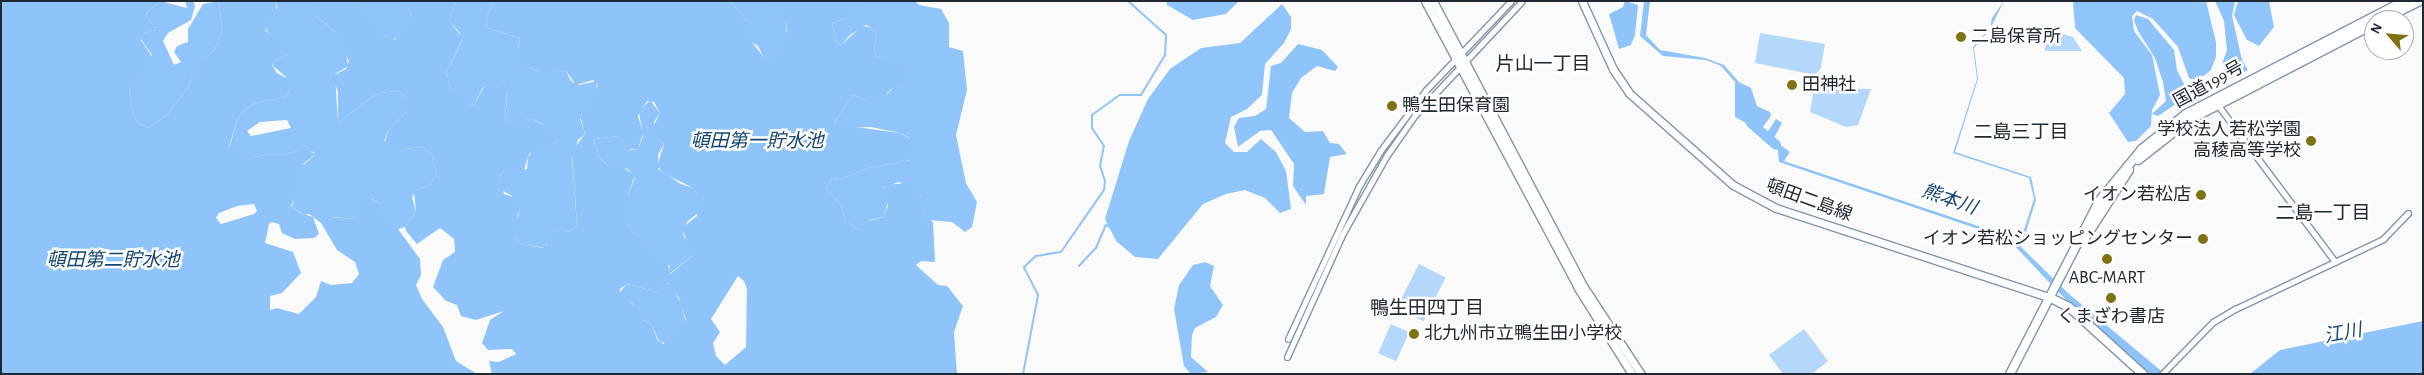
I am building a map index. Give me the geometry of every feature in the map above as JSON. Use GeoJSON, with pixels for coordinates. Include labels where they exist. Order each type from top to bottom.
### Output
{"type":"FeatureCollection","features":[{"type":"Feature","properties":{"kind":"highway","name":"国道199号"},"geometry":{"type":"LineString","coordinates":[[2054,294],[2082,243],[2128,171],[2168,135],[2217,101],[2404,1]]}},
{"type":"Feature","properties":{"kind":"highway"},"geometry":{"type":"LineString","coordinates":[[2402,10],[2420,1]]}},
{"type":"Feature","properties":{"kind":"highway","name":"国道199号"},"geometry":{"type":"LineString","coordinates":[[2217,101],[2364,29]]}},
{"type":"Feature","properties":{"kind":"highway"},"geometry":{"type":"LineString","coordinates":[[2010,374],[2054,294]]}},
{"type":"Feature","properties":{"kind":"highway"},"geometry":{"type":"LineString","coordinates":[[2015,374],[2054,294]]}},
{"type":"Feature","properties":{"kind":"highway"},"geometry":{"type":"LineString","coordinates":[[2054,294],[2143,374]]}},
{"type":"Feature","properties":{"kind":"main road"},"geometry":{"type":"LineString","coordinates":[[1424,1],[1458,68],[1578,288],[1632,374]]}},
{"type":"Feature","properties":{"kind":"main road"},"geometry":{"type":"LineString","coordinates":[[1434,1],[1582,284],[1641,374]]}},
{"type":"Feature","properties":{"kind":"main road","name":"頓田二島線"},"geometry":{"type":"LineString","coordinates":[[1582,1],[1613,69],[1628,93],[1733,185],[1776,208],[2054,294]]}},
{"type":"Feature","properties":{"kind":"street"},"geometry":{"type":"LineString","coordinates":[[1288,339],[1359,186],[1426,90],[1511,1]]}},
{"type":"Feature","properties":{"kind":"street"},"geometry":{"type":"LineString","coordinates":[[1287,357],[1365,189],[1415,115],[1522,1]]}},
{"type":"Feature","properties":{"kind":"street"},"geometry":{"type":"LineString","coordinates":[[2217,101],[2335,262]]}},
{"type":"Feature","properties":{"kind":"street"},"geometry":{"type":"LineString","coordinates":[[2162,374],[2213,322],[2383,239],[2408,213]]}},
{"type":"Feature","properties":{"kind":"shaded area"},"geometry":{"type":"Polygon","coordinates":[[[160,1],[187,8],[185,1],[193,1],[195,6],[191,20],[168,33],[163,41],[174,65],[181,62],[174,52],[177,46],[188,42],[188,29],[203,4],[219,1],[222,30],[215,49],[194,70],[189,86],[167,115],[148,128],[139,124],[133,115],[129,90],[150,65],[152,55],[140,38],[145,33],[156,30],[146,14],[160,1]]]}},
{"type":"Feature","properties":{"kind":"shaded area"},"geometry":{"type":"Polygon","coordinates":[[[276,1],[313,1],[317,17],[334,31],[346,50],[348,66],[335,74],[338,123],[377,93],[398,91],[407,98],[407,111],[389,130],[384,141],[407,149],[423,147],[433,156],[436,175],[430,185],[417,190],[412,197],[416,212],[405,227],[396,230],[379,203],[372,199],[355,219],[333,217],[321,223],[309,214],[304,215],[292,207],[296,191],[302,182],[302,166],[315,155],[314,152],[301,150],[283,155],[271,154],[256,157],[229,149],[237,120],[244,110],[255,103],[285,97],[290,91],[286,77],[272,65],[275,60],[287,55],[265,28],[277,8],[276,1]],[[287,120],[260,122],[247,131],[251,136],[291,128],[287,120]]]}},
{"type":"Feature","properties":{"kind":"shaded area"},"geometry":{"type":"Polygon","coordinates":[[[357,1],[405,1],[412,15],[401,35],[393,40],[384,36],[357,1]]]}},
{"type":"Feature","properties":{"kind":"shaded area"},"geometry":{"type":"Polygon","coordinates":[[[456,1],[494,1],[486,19],[487,28],[520,38],[518,48],[523,64],[539,72],[566,71],[571,81],[579,85],[597,81],[596,91],[580,119],[585,134],[578,140],[572,157],[577,226],[569,232],[553,230],[545,248],[520,244],[515,237],[513,229],[519,214],[512,196],[502,190],[500,176],[504,170],[527,169],[528,157],[533,151],[558,142],[543,124],[532,119],[505,123],[507,96],[504,82],[483,87],[475,104],[470,106],[462,95],[449,87],[447,71],[462,41],[460,33],[449,21],[456,1]]]}},
{"type":"Feature","properties":{"kind":"shaded area"},"geometry":{"type":"Polygon","coordinates":[[[730,1],[770,1],[776,7],[786,23],[787,40],[782,53],[772,64],[767,64],[758,46],[751,42],[746,34],[747,21],[730,1]]]}},
{"type":"Feature","properties":{"kind":"shaded area"},"geometry":{"type":"Polygon","coordinates":[[[866,1],[915,1],[919,5],[941,9],[949,23],[949,47],[963,51],[967,90],[956,135],[966,183],[977,202],[972,227],[965,232],[952,222],[928,220],[922,212],[920,193],[899,182],[884,187],[888,201],[884,217],[870,220],[857,230],[845,220],[841,205],[826,189],[832,178],[841,179],[869,168],[911,160],[915,146],[908,137],[900,133],[871,127],[847,128],[833,124],[853,95],[868,101],[887,94],[894,87],[900,87],[912,70],[876,56],[874,48],[877,34],[866,25],[851,34],[841,45],[836,43],[832,23],[843,19],[866,1]]]}},
{"type":"Feature","properties":{"kind":"shaded area"},"geometry":{"type":"Polygon","coordinates":[[[1167,1],[1239,1],[1226,14],[1193,20],[1167,5],[1167,1]]]}},
{"type":"Feature","properties":{"kind":"shaded area"},"geometry":{"type":"Polygon","coordinates":[[[2073,1],[2206,1],[2216,42],[2216,57],[2211,70],[2196,82],[2189,78],[2178,47],[2153,19],[2137,11],[2132,16],[2134,31],[2152,55],[2160,95],[2152,110],[2151,126],[2136,141],[2128,142],[2109,113],[2125,94],[2124,78],[2075,28],[2073,1]]]}},
{"type":"Feature","properties":{"kind":"shaded area"},"geometry":{"type":"Polygon","coordinates":[[[2238,1],[2269,1],[2274,27],[2259,46],[2247,40],[2234,15],[2238,1]]]}},
{"type":"Feature","properties":{"kind":"shaded area"},"geometry":{"type":"Polygon","coordinates":[[[1282,4],[1291,17],[1291,29],[1284,43],[1265,64],[1262,95],[1247,109],[1231,117],[1225,143],[1234,152],[1247,152],[1261,139],[1276,152],[1286,171],[1291,209],[1280,213],[1265,198],[1245,190],[1226,194],[1203,204],[1158,259],[1135,257],[1116,241],[1105,219],[1129,141],[1148,99],[1170,69],[1201,48],[1240,43],[1282,4]]]}},
{"type":"Feature","properties":{"kind":"shaded area"},"geometry":{"type":"Polygon","coordinates":[[[2044,28],[2073,37],[2082,51],[2045,51],[2044,28]]]}},
{"type":"Feature","properties":{"kind":"shaded area"},"geometry":{"type":"Polygon","coordinates":[[[1760,33],[1825,44],[1821,68],[1815,75],[1755,63],[1760,33]]]}},
{"type":"Feature","properties":{"kind":"shaded area"},"geometry":{"type":"Polygon","coordinates":[[[1819,73],[1858,89],[1871,89],[1858,125],[1846,127],[1810,112],[1816,77],[1819,73]]]}},
{"type":"Feature","properties":{"kind":"shaded area"},"geometry":{"type":"Polygon","coordinates":[[[650,100],[660,113],[654,122],[657,138],[664,144],[658,155],[658,169],[681,184],[693,188],[698,196],[698,213],[687,222],[683,235],[691,246],[692,256],[669,274],[670,266],[626,225],[628,195],[635,178],[628,169],[609,167],[600,158],[593,139],[618,136],[630,150],[638,149],[643,137],[639,112],[650,100]]]}},
{"type":"Feature","properties":{"kind":"shaded area"},"geometry":{"type":"Polygon","coordinates":[[[1205,262],[1214,266],[1210,286],[1223,305],[1216,317],[1195,328],[1192,335],[1191,357],[1208,372],[1191,374],[1184,366],[1174,309],[1179,285],[1193,265],[1205,262]]]}},
{"type":"Feature","properties":{"kind":"shaded area"},"geometry":{"type":"Polygon","coordinates":[[[1419,264],[1446,278],[1423,321],[1397,308],[1419,264]]]}},
{"type":"Feature","properties":{"kind":"shaded area"},"geometry":{"type":"Polygon","coordinates":[[[627,284],[658,292],[666,284],[670,284],[681,303],[686,323],[666,342],[660,343],[651,324],[643,320],[632,303],[619,293],[627,284]]]}},
{"type":"Feature","properties":{"kind":"shaded area"},"geometry":{"type":"Polygon","coordinates":[[[1391,324],[1409,332],[1396,361],[1378,353],[1391,324]]]}},
{"type":"Feature","properties":{"kind":"shaded area"},"geometry":{"type":"Polygon","coordinates":[[[1804,329],[1828,361],[1812,374],[1783,374],[1769,355],[1804,329]]]}},
{"type":"Feature","properties":{"kind":"water","name":"頓田第二貯水池"},"geometry":{"type":"Polygon","coordinates":[[[1,1],[160,1],[146,14],[156,30],[145,33],[140,39],[155,61],[129,90],[133,115],[139,124],[148,128],[167,115],[189,86],[194,69],[215,49],[222,30],[219,1],[276,1],[276,11],[265,30],[289,48],[287,55],[275,60],[272,65],[277,73],[290,80],[292,88],[285,97],[255,103],[244,110],[237,120],[229,147],[256,157],[271,154],[283,155],[304,149],[316,154],[303,164],[302,182],[291,206],[300,213],[313,217],[319,234],[314,238],[295,239],[282,233],[279,224],[271,222],[269,224],[265,243],[293,252],[301,273],[282,293],[270,296],[270,310],[277,308],[299,314],[316,297],[321,281],[331,285],[352,283],[359,274],[355,262],[337,250],[321,223],[329,217],[355,219],[359,213],[359,201],[364,196],[379,203],[420,259],[421,275],[416,285],[422,299],[443,327],[456,361],[477,374],[1,374],[1,1]],[[254,204],[237,206],[219,213],[216,218],[221,224],[254,214],[257,211],[254,204]]]}},
{"type":"Feature","properties":{"kind":"water","name":"頓田第一貯水池"},"geometry":{"type":"Polygon","coordinates":[[[313,1],[357,1],[379,23],[384,36],[395,40],[412,15],[405,1],[456,1],[449,21],[463,38],[447,71],[449,87],[466,97],[470,106],[475,104],[485,85],[496,79],[503,81],[507,91],[505,122],[532,119],[546,126],[558,142],[529,154],[523,173],[504,170],[500,176],[504,194],[513,197],[519,206],[515,237],[520,244],[543,248],[547,245],[545,237],[553,230],[569,232],[577,226],[572,151],[585,134],[580,116],[598,85],[593,80],[576,85],[566,71],[542,73],[520,63],[517,55],[520,38],[487,28],[486,19],[494,1],[730,1],[747,21],[748,37],[769,64],[782,53],[787,30],[786,23],[770,1],[866,1],[848,17],[832,23],[836,43],[841,45],[862,26],[870,27],[877,34],[874,48],[876,56],[911,67],[912,72],[903,86],[891,89],[881,100],[868,101],[853,95],[833,124],[900,133],[912,140],[917,150],[911,160],[869,168],[841,179],[832,178],[826,189],[841,205],[845,220],[857,230],[865,222],[884,217],[888,205],[883,190],[886,185],[907,183],[920,193],[924,215],[933,222],[935,262],[921,261],[916,265],[938,285],[947,286],[963,306],[954,332],[957,374],[492,374],[489,361],[499,362],[516,354],[512,349],[488,350],[482,343],[490,320],[504,311],[476,320],[461,316],[457,305],[446,301],[433,287],[443,260],[455,252],[454,239],[440,228],[417,244],[406,231],[405,227],[416,212],[414,191],[430,185],[436,175],[433,156],[423,147],[396,150],[384,144],[389,130],[407,111],[407,98],[398,91],[377,93],[338,123],[338,92],[332,76],[346,69],[349,61],[334,31],[315,15],[313,1]],[[647,101],[638,116],[643,134],[638,149],[627,149],[618,136],[593,139],[600,158],[609,167],[622,167],[635,175],[628,195],[631,210],[626,225],[668,263],[670,274],[692,256],[682,228],[697,216],[698,196],[693,188],[663,173],[657,166],[664,144],[654,136],[653,127],[660,113],[654,102],[647,101]],[[738,276],[711,319],[720,332],[713,343],[716,356],[725,365],[746,347],[747,289],[744,281],[738,276]],[[668,283],[658,292],[627,284],[619,290],[637,309],[643,320],[651,324],[658,341],[663,344],[686,320],[679,298],[668,283]]]}},
{"type":"Feature","properties":{"kind":"water"},"geometry":{"type":"Polygon","coordinates":[[[1625,1],[1638,5],[1635,35],[1631,45],[1619,49],[1609,14],[1623,7],[1625,1]]]}},
{"type":"Feature","properties":{"kind":"water"},"geometry":{"type":"Polygon","coordinates":[[[1644,1],[1650,1],[1646,35],[1660,50],[1705,58],[1724,65],[1739,82],[1751,88],[1757,106],[1770,112],[1771,116],[1760,131],[1735,117],[1735,82],[1721,66],[1706,60],[1663,56],[1640,36],[1644,1]]]}},
{"type":"Feature","properties":{"kind":"water"},"geometry":{"type":"Polygon","coordinates":[[[2004,1],[1990,29],[1974,48],[1978,79],[1955,152],[2031,177],[2036,200],[2021,247],[2069,294],[2165,374],[2150,374],[2070,304],[2008,239],[1779,162],[1778,150],[1763,139],[1776,119],[1782,123],[1773,140],[1790,152],[1784,161],[2002,234],[2019,245],[2034,199],[2029,178],[1953,153],[1977,79],[1973,47],[1990,28],[1992,18],[2004,1]]]}},
{"type":"Feature","properties":{"kind":"water"},"geometry":{"type":"Polygon","coordinates":[[[2215,1],[2235,1],[2232,16],[2242,60],[2248,70],[2229,79],[2222,64],[2227,50],[2224,21],[2215,1]]]}},
{"type":"Feature","properties":{"kind":"water"},"geometry":{"type":"Polygon","coordinates":[[[2136,15],[2148,19],[2174,50],[2177,70],[2187,90],[2185,98],[2158,116],[2152,114],[2166,101],[2163,82],[2155,58],[2138,31],[2134,20],[2136,15]]]}},
{"type":"Feature","properties":{"kind":"water"},"geometry":{"type":"Polygon","coordinates":[[[1298,44],[1322,50],[1338,67],[1335,71],[1317,66],[1301,78],[1292,93],[1289,118],[1305,132],[1323,131],[1330,143],[1339,144],[1347,154],[1330,157],[1324,194],[1306,196],[1306,205],[1293,186],[1294,164],[1271,130],[1260,131],[1238,147],[1234,127],[1239,118],[1255,116],[1266,109],[1271,66],[1281,63],[1298,44]]]}},
{"type":"Feature","properties":{"kind":"water"},"geometry":{"type":"Polygon","coordinates":[[[2423,321],[2423,374],[2250,374],[2280,350],[2423,321]]]}},
{"type":"Feature","properties":{"kind":"waterway"},"geometry":{"type":"LineString","coordinates":[[1023,374],[1038,295],[1024,267],[1036,256],[1061,252],[1104,190],[1105,181],[1100,166],[1104,146],[1092,128],[1092,115],[1120,95],[1141,95],[1165,55],[1166,35],[1128,1]]}},
{"type":"Feature","properties":{"kind":"waterway","name":"熊本川"},"geometry":{"type":"LineString","coordinates":[[1751,123],[1776,145]]}},
{"type":"Feature","properties":{"kind":"waterway"},"geometry":{"type":"LineString","coordinates":[[1079,266],[1096,248],[1106,225],[1119,232]]}},
{"type":"Feature","properties":{"kind":"place","name":"二島保育所"},"geometry":{"type":"Point","coordinates":[1961,37]}},
{"type":"Feature","properties":{"kind":"place","name":"田神社"},"geometry":{"type":"Point","coordinates":[1792,85]}},
{"type":"Feature","properties":{"kind":"place","name":"鴨生田保育園"},"geometry":{"type":"Point","coordinates":[1392,106]}},
{"type":"Feature","properties":{"kind":"place","name":"学校法人若松学園 高稜高等学校"},"geometry":{"type":"Point","coordinates":[2311,141]}},
{"type":"Feature","properties":{"kind":"place","name":"イオン若松店"},"geometry":{"type":"Point","coordinates":[2201,195]}},
{"type":"Feature","properties":{"kind":"place","name":"イオン若松ショッピングセンター"},"geometry":{"type":"Point","coordinates":[2203,239]}},
{"type":"Feature","properties":{"kind":"place","name":"ABC-MART"},"geometry":{"type":"Point","coordinates":[2107,259]}},
{"type":"Feature","properties":{"kind":"place","name":"くまざわ書店"},"geometry":{"type":"Point","coordinates":[2111,298]}},
{"type":"Feature","properties":{"kind":"place","name":"北九州市立鴨生田小学校"},"geometry":{"type":"Point","coordinates":[1414,334]}},
{"type":"Feature","properties":{"kind":"district","name":"片山一丁目"},"geometry":{"type":"Point","coordinates":[1543,65]}},
{"type":"Feature","properties":{"kind":"district","name":"二島三丁目"},"geometry":{"type":"Point","coordinates":[2021,133]}},
{"type":"Feature","properties":{"kind":"district","name":"二島一丁目"},"geometry":{"type":"Point","coordinates":[2323,214]}},
{"type":"Feature","properties":{"kind":"district","name":"鴨生田四丁目"},"geometry":{"type":"Point","coordinates":[1427,309]}},
{"type":"Feature","properties":{"kind":"water label","name":"江川"},"geometry":{"type":"Point","coordinates":[2343,334]}}]}
